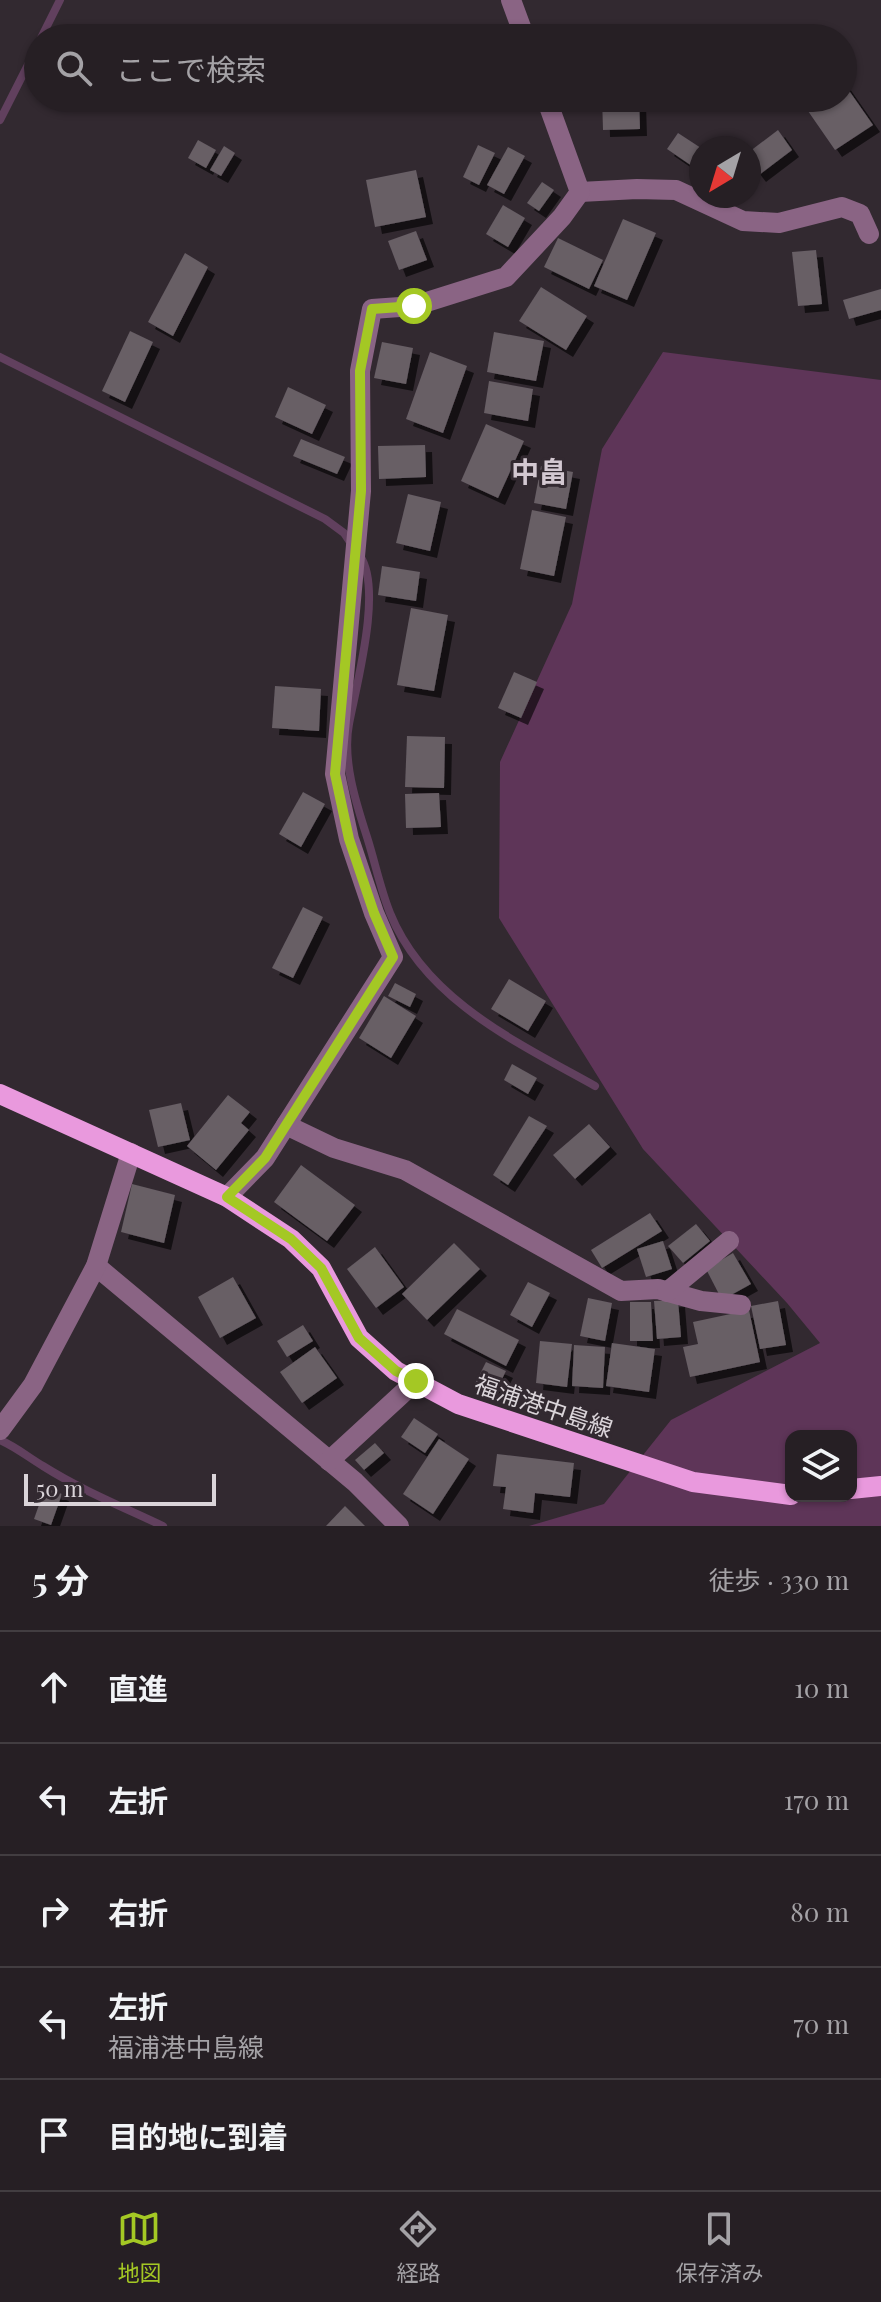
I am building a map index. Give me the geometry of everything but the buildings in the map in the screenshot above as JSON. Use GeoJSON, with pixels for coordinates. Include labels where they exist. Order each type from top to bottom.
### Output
{"type":"FeatureCollection","features":[{"type":"Feature","properties":{"kind":"main road","name":"福浦港中島線"},"geometry":{"type":"LineString","coordinates":[[0,1094],[227,1197],[291,1239],[321,1268],[359,1338],[396,1371],[458,1404],[693,1482],[785,1494]]}},
{"type":"Feature","properties":{"kind":"main road"},"geometry":{"type":"LineString","coordinates":[[857,1488],[881,1486]]}},
{"type":"Feature","properties":{"kind":"street"},"geometry":{"type":"LineString","coordinates":[[511,0],[520,24]]}},
{"type":"Feature","properties":{"kind":"street"},"geometry":{"type":"LineString","coordinates":[[551,112],[580,192]]}},
{"type":"Feature","properties":{"kind":"street"},"geometry":{"type":"LineString","coordinates":[[580,192],[676,190],[743,221],[779,223],[842,207],[860,214],[869,234]]}},
{"type":"Feature","properties":{"kind":"street"},"geometry":{"type":"LineString","coordinates":[[227,1197],[265,1158],[393,957],[374,913],[349,839],[335,774],[361,491],[360,371],[372,309],[414,306],[506,277],[562,217],[580,192]]}},
{"type":"Feature","properties":{"kind":"street"},"geometry":{"type":"LineString","coordinates":[[286,1125],[334,1148],[405,1170],[621,1291],[658,1289],[701,1301],[741,1305]]}},
{"type":"Feature","properties":{"kind":"street"},"geometry":{"type":"LineString","coordinates":[[0,1430],[33,1385],[96,1266],[131,1153]]}},
{"type":"Feature","properties":{"kind":"street"},"geometry":{"type":"LineString","coordinates":[[667,1292],[729,1241]]}},
{"type":"Feature","properties":{"kind":"street"},"geometry":{"type":"LineString","coordinates":[[96,1266],[355,1482],[399,1526]]}},
{"type":"Feature","properties":{"kind":"street"},"geometry":{"type":"LineString","coordinates":[[329,1461],[416,1381]]}},
{"type":"Feature","properties":{"kind":"shaded area"},"geometry":{"type":"Polygon","coordinates":[[[663,352],[881,380],[881,1526],[529,1526],[604,1504],[671,1420],[820,1343],[787,1303],[643,1149],[499,918],[500,762],[572,604],[602,449],[663,352]]]}},
{"type":"Feature","properties":{"kind":"waterway"},"geometry":{"type":"LineString","coordinates":[[48,24],[60,0]]}},
{"type":"Feature","properties":{"kind":"waterway"},"geometry":{"type":"LineString","coordinates":[[0,120],[24,73]]}},
{"type":"Feature","properties":{"kind":"waterway"},"geometry":{"type":"LineString","coordinates":[[0,357],[325,519],[344,533],[352,545]]}},
{"type":"Feature","properties":{"kind":"waterway"},"geometry":{"type":"LineString","coordinates":[[360,556],[369,591],[368,614],[347,752],[355,796],[390,913],[406,944],[426,971],[450,995],[506,1035],[595,1086]]}},
{"type":"Feature","properties":{"kind":"waterway"},"geometry":{"type":"LineString","coordinates":[[0,1440],[72,1483],[163,1526]]}},
{"type":"Feature","properties":{"kind":"district","name":"中畠"},"geometry":{"type":"Point","coordinates":[539,470]}},
{"type":"Feature","properties":{"kind":"route"},"geometry":{"type":"LineString","coordinates":[[414,306],[372,309],[360,371],[361,491],[335,774],[349,839],[374,913],[393,957],[265,1158],[227,1197],[291,1239],[321,1268],[359,1338],[396,1371],[416,1381]]}}]}
